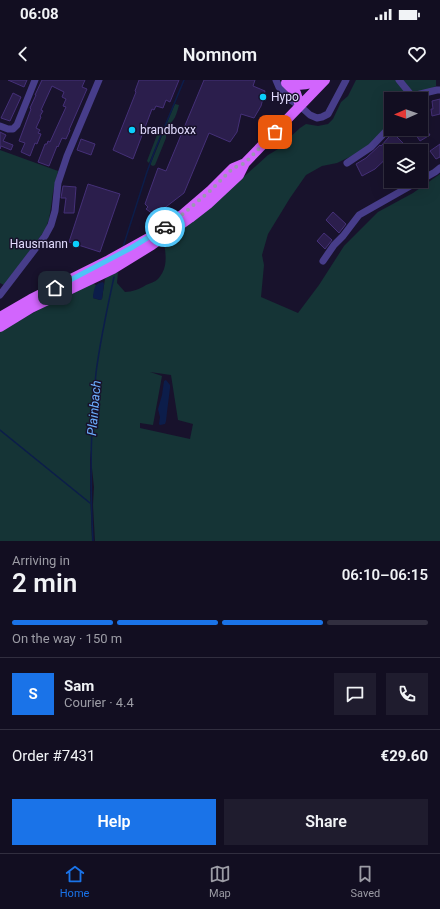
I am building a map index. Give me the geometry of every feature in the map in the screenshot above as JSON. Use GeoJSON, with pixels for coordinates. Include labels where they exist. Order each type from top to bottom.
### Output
{"type":"FeatureCollection","features":[{"type":"Feature","properties":{"kind":"main road"},"geometry":{"type":"LineString","coordinates":[[0,327],[31,308],[113,269],[158,242],[190,218],[208,204],[239,175],[245,163],[325,80]]}},
{"type":"Feature","properties":{"kind":"main road"},"geometry":{"type":"LineString","coordinates":[[283,82],[293,85],[302,85],[325,80]]}},
{"type":"Feature","properties":{"kind":"main road"},"geometry":{"type":"LineString","coordinates":[[283,82],[296,93],[300,106]]}},
{"type":"Feature","properties":{"kind":"main road"},"geometry":{"type":"LineString","coordinates":[[0,317],[150,237],[183,214],[211,190],[233,168],[245,163]]}},
{"type":"Feature","properties":{"kind":"street"},"geometry":{"type":"LineString","coordinates":[[0,126],[13,129],[17,125],[35,80]]}},
{"type":"Feature","properties":{"kind":"street"},"geometry":{"type":"LineString","coordinates":[[0,295],[45,236],[51,225],[55,211],[58,183],[99,80]]}},
{"type":"Feature","properties":{"kind":"street"},"geometry":{"type":"LineString","coordinates":[[276,80],[279,87],[289,99],[313,117],[317,118],[322,118],[328,114],[346,80]]}},
{"type":"Feature","properties":{"kind":"street"},"geometry":{"type":"LineString","coordinates":[[399,80],[407,92]]}},
{"type":"Feature","properties":{"kind":"street"},"geometry":{"type":"LineString","coordinates":[[428,93],[440,90]]}},
{"type":"Feature","properties":{"kind":"street"},"geometry":{"type":"LineString","coordinates":[[347,163],[371,147],[384,133]]}},
{"type":"Feature","properties":{"kind":"street"},"geometry":{"type":"LineString","coordinates":[[428,176],[440,168]]}},
{"type":"Feature","properties":{"kind":"street"},"geometry":{"type":"LineString","coordinates":[[323,261],[359,215],[407,188]]}},
{"type":"Feature","properties":{"kind":"green space"},"geometry":{"type":"Polygon","coordinates":[[[356,80],[436,80],[436,86],[421,92],[384,92],[384,131],[376,140],[358,153],[337,163],[322,166],[306,175],[268,234],[262,255],[264,265],[261,297],[298,313],[319,285],[344,246],[378,212],[420,188],[428,188],[428,182],[440,174],[440,541],[95,541],[93,505],[94,487],[90,450],[92,541],[0,541],[0,331],[92,283],[96,285],[93,298],[100,300],[102,299],[105,279],[108,276],[118,272],[117,283],[125,292],[136,290],[157,280],[165,266],[166,257],[164,242],[227,192],[268,155],[285,145],[288,139],[300,128],[306,124],[318,126],[328,124],[333,119],[341,102],[348,96],[356,80]],[[150,372],[162,376],[153,425],[140,423],[140,428],[190,439],[193,424],[178,420],[171,375],[150,372]]]}},
{"type":"Feature","properties":{"kind":"green space"},"geometry":{"type":"Polygon","coordinates":[[[175,104],[179,105],[176,115],[171,123],[166,125],[175,104]]]}},
{"type":"Feature","properties":{"kind":"green space"},"geometry":{"type":"Polygon","coordinates":[[[160,130],[163,130],[149,163],[147,161],[160,130]]]}},
{"type":"Feature","properties":{"kind":"green space"},"geometry":{"type":"Polygon","coordinates":[[[164,131],[166,133],[166,138],[155,165],[153,166],[151,163],[164,131]]]}},
{"type":"Feature","properties":{"kind":"green space"},"geometry":{"type":"Polygon","coordinates":[[[0,150],[58,171],[49,219],[45,230],[4,285],[0,283],[0,150]]]}},
{"type":"Feature","properties":{"kind":"water"},"geometry":{"type":"Polygon","coordinates":[[[103,282],[102,299],[100,300],[93,298],[96,285],[103,282]]]}},
{"type":"Feature","properties":{"kind":"water"},"geometry":{"type":"Polygon","coordinates":[[[166,380],[170,385],[170,388],[166,421],[165,424],[160,425],[158,409],[164,381],[166,380]]]}},
{"type":"Feature","properties":{"kind":"building"},"geometry":{"type":"Polygon","coordinates":[[[8,80],[27,80],[24,87],[8,80]]]}},
{"type":"Feature","properties":{"kind":"building"},"geometry":{"type":"Polygon","coordinates":[[[42,80],[85,80],[82,87],[87,89],[66,139],[62,138],[49,166],[38,162],[45,144],[47,144],[48,141],[50,142],[66,107],[63,106],[66,99],[62,97],[64,92],[52,86],[41,110],[43,111],[36,128],[40,130],[38,133],[41,134],[37,144],[35,143],[30,156],[21,152],[25,143],[19,141],[31,109],[30,108],[42,80]]]}},
{"type":"Feature","properties":{"kind":"building","name":"brandboxx"},"geometry":{"type":"Polygon","coordinates":[[[139,80],[179,80],[170,102],[166,100],[163,108],[156,106],[154,110],[152,109],[133,159],[113,150],[136,92],[135,91],[139,80]]]}},
{"type":"Feature","properties":{"kind":"building"},"geometry":{"type":"Polygon","coordinates":[[[204,80],[255,80],[253,86],[265,91],[261,106],[254,118],[241,114],[237,132],[230,142],[209,133],[184,193],[158,213],[154,212],[153,214],[146,209],[148,207],[145,204],[158,168],[166,171],[204,80]]]}},
{"type":"Feature","properties":{"kind":"building"},"geometry":{"type":"Polygon","coordinates":[[[13,93],[21,97],[10,121],[1,118],[13,93]]]}},
{"type":"Feature","properties":{"kind":"building"},"geometry":{"type":"Polygon","coordinates":[[[440,99],[440,114],[432,116],[432,101],[440,99]]]}},
{"type":"Feature","properties":{"kind":"building"},"geometry":{"type":"Polygon","coordinates":[[[0,132],[6,135],[3,141],[13,145],[11,150],[1,146],[0,149],[0,132]]]}},
{"type":"Feature","properties":{"kind":"building"},"geometry":{"type":"Polygon","coordinates":[[[428,132],[430,135],[420,141],[417,136],[428,136],[428,132]]]}},
{"type":"Feature","properties":{"kind":"building"},"geometry":{"type":"Polygon","coordinates":[[[390,136],[398,136],[397,137],[403,143],[384,144],[384,161],[375,169],[362,176],[356,164],[366,158],[380,145],[381,146],[390,136]]]}},
{"type":"Feature","properties":{"kind":"building"},"geometry":{"type":"Polygon","coordinates":[[[81,139],[95,144],[91,155],[77,150],[81,139]]]}},
{"type":"Feature","properties":{"kind":"building"},"geometry":{"type":"Polygon","coordinates":[[[440,144],[440,157],[436,159],[430,151],[440,144]]]}},
{"type":"Feature","properties":{"kind":"building"},"geometry":{"type":"Polygon","coordinates":[[[88,184],[120,194],[100,252],[69,242],[88,184]]]}},
{"type":"Feature","properties":{"kind":"building"},"geometry":{"type":"Polygon","coordinates":[[[63,186],[76,187],[74,213],[64,213],[66,198],[61,198],[63,186]]]}},
{"type":"Feature","properties":{"kind":"building"},"geometry":{"type":"Polygon","coordinates":[[[333,212],[346,224],[339,233],[326,220],[333,212]]]}},
{"type":"Feature","properties":{"kind":"building"},"geometry":{"type":"Polygon","coordinates":[[[324,233],[332,240],[325,249],[317,241],[324,233]]]}},
{"type":"Feature","properties":{"kind":"waterway","name":"Plainbach"},"geometry":{"type":"LineString","coordinates":[[123,247],[155,150],[184,80]]}},
{"type":"Feature","properties":{"kind":"waterway","name":"Plainbach"},"geometry":{"type":"LineString","coordinates":[[93,541],[91,457],[94,394],[106,313],[114,277]]}},
{"type":"Feature","properties":{"kind":"waterway"},"geometry":{"type":"LineString","coordinates":[[0,430],[90,503]]}},
{"type":"Feature","properties":{"kind":"way so far"},"geometry":{"type":"LineString","coordinates":[[165,227],[211,190],[233,168],[245,163],[275,132]]}},
{"type":"Feature","properties":{"kind":"place","name":"Hypo"},"geometry":{"type":"Point","coordinates":[263,97]}},
{"type":"Feature","properties":{"kind":"place","name":"brandboxx"},"geometry":{"type":"Point","coordinates":[132,130]}},
{"type":"Feature","properties":{"kind":"place","name":"Hausmann"},"geometry":{"type":"Point","coordinates":[76,244]}},
{"type":"Feature","properties":{"kind":"route"},"geometry":{"type":"LineString","coordinates":[[55,288],[131,248],[165,227]]}}]}
